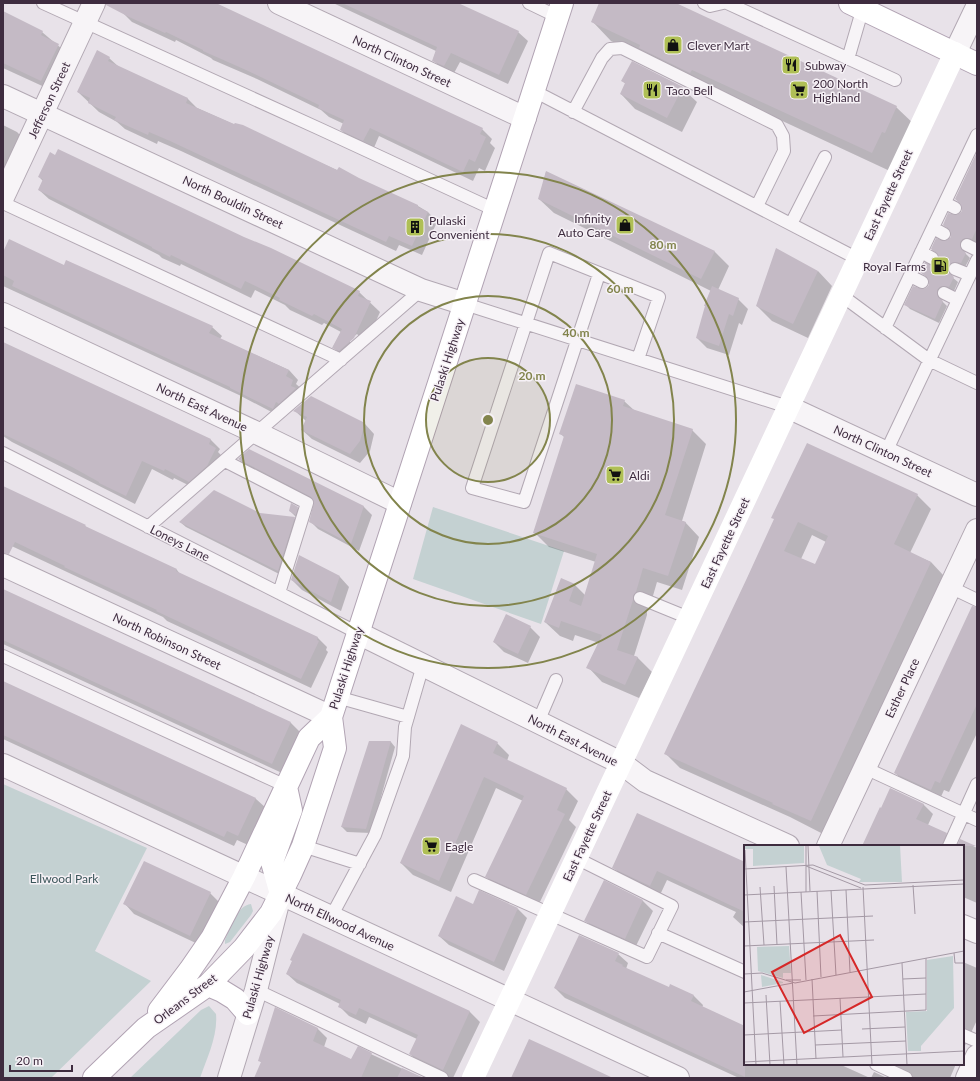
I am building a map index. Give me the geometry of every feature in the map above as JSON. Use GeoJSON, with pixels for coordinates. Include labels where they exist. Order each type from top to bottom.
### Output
{"type":"FeatureCollection","features":[{"type":"Feature","properties":{"kind":"main road"},"geometry":{"type":"LineString","coordinates":[[859,5],[977,64]]}},
{"type":"Feature","properties":{"kind":"main road","name":"Pulaski Highway"},"geometry":{"type":"LineString","coordinates":[[281,894],[303,846],[335,748],[334,707],[560,10]]}},
{"type":"Feature","properties":{"kind":"main road","name":"East Fayette Street"},"geometry":{"type":"LineString","coordinates":[[473,1078],[955,53]]}},
{"type":"Feature","properties":{"kind":"main road","name":"Pulaski Highway"},"geometry":{"type":"LineString","coordinates":[[244,877],[309,738],[334,707]]}},
{"type":"Feature","properties":{"kind":"main road"},"geometry":{"type":"LineString","coordinates":[[281,894],[272,862],[291,810],[286,786]]}},
{"type":"Feature","properties":{"kind":"main road","name":"Orleans Street"},"geometry":{"type":"LineString","coordinates":[[94,1078],[146,1028],[190,970],[212,938],[244,877]]}},
{"type":"Feature","properties":{"kind":"main road","name":"Orleans Street"},"geometry":{"type":"LineString","coordinates":[[146,1028],[208,985],[256,934],[271,914],[281,894]]}},
{"type":"Feature","properties":{"kind":"main road"},"geometry":{"type":"LineString","coordinates":[[208,985],[235,999],[248,1014]]}},
{"type":"Feature","properties":{"kind":"street","name":"Jefferson Street"},"geometry":{"type":"LineString","coordinates":[[3,197],[94,3]]}},
{"type":"Feature","properties":{"kind":"street","name":"North Clinton Street"},"geometry":{"type":"LineString","coordinates":[[280,3],[525,118]]}},
{"type":"Feature","properties":{"kind":"street","name":"East Fayette Street"},"geometry":{"type":"LineString","coordinates":[[955,53],[977,7]]}},
{"type":"Feature","properties":{"kind":"street","name":"North Bouldin Street"},"geometry":{"type":"LineString","coordinates":[[3,96],[421,290],[465,304]]}},
{"type":"Feature","properties":{"kind":"street","name":"North East Avenue"},"geometry":{"type":"LineString","coordinates":[[3,314],[257,433],[400,503]]}},
{"type":"Feature","properties":{"kind":"street","name":"North Clinton Street"},"geometry":{"type":"LineString","coordinates":[[788,407],[977,495]]}},
{"type":"Feature","properties":{"kind":"street","name":"Esther Place"},"geometry":{"type":"LineString","coordinates":[[828,845],[977,530]]}},
{"type":"Feature","properties":{"kind":"street","name":"North Robinson Street"},"geometry":{"type":"LineString","coordinates":[[3,565],[334,707]]}},
{"type":"Feature","properties":{"kind":"street","name":"North East Avenue"},"geometry":{"type":"LineString","coordinates":[[358,632],[621,763],[645,781],[786,845]]}},
{"type":"Feature","properties":{"kind":"street","name":"North Ellwood Avenue"},"geometry":{"type":"LineString","coordinates":[[3,765],[678,1078]]}},
{"type":"Feature","properties":{"kind":"street","name":"Pulaski Highway"},"geometry":{"type":"LineString","coordinates":[[228,1078],[256,990],[281,894]]}},
{"type":"Feature","properties":{"kind":"street"},"geometry":{"type":"LineString","coordinates":[[964,926],[977,932]]}},
{"type":"Feature","properties":{"kind":"street"},"geometry":{"type":"LineString","coordinates":[[967,1078],[977,1056]]}},
{"type":"Feature","properties":{"kind":"lane"},"geometry":{"type":"LineString","coordinates":[[43,3],[495,210]]}},
{"type":"Feature","properties":{"kind":"lane"},"geometry":{"type":"LineString","coordinates":[[529,3],[560,10]]}},
{"type":"Feature","properties":{"kind":"lane"},"geometry":{"type":"LineString","coordinates":[[704,3],[710,6],[723,3]]}},
{"type":"Feature","properties":{"kind":"lane"},"geometry":{"type":"LineString","coordinates":[[727,3],[894,80]]}},
{"type":"Feature","properties":{"kind":"lane"},"geometry":{"type":"LineString","coordinates":[[848,59],[859,5]]}},
{"type":"Feature","properties":{"kind":"lane"},"geometry":{"type":"LineString","coordinates":[[573,112],[602,58],[610,49],[622,48],[777,125],[783,136],[784,151],[757,206]]}},
{"type":"Feature","properties":{"kind":"lane"},"geometry":{"type":"LineString","coordinates":[[534,91],[858,259]]}},
{"type":"Feature","properties":{"kind":"lane"},"geometry":{"type":"LineString","coordinates":[[885,328],[933,228],[950,206],[961,183],[977,135]]}},
{"type":"Feature","properties":{"kind":"lane"},"geometry":{"type":"LineString","coordinates":[[791,224],[825,157]]}},
{"type":"Feature","properties":{"kind":"lane"},"geometry":{"type":"LineString","coordinates":[[3,203],[341,360]]}},
{"type":"Feature","properties":{"kind":"lane"},"geometry":{"type":"LineString","coordinates":[[933,228],[944,234]]}},
{"type":"Feature","properties":{"kind":"lane"},"geometry":{"type":"LineString","coordinates":[[921,252],[932,258]]}},
{"type":"Feature","properties":{"kind":"lane"},"geometry":{"type":"LineString","coordinates":[[599,274],[524,502],[472,488],[549,254],[659,297],[638,359]]}},
{"type":"Feature","properties":{"kind":"lane"},"geometry":{"type":"LineString","coordinates":[[886,452],[977,260]]}},
{"type":"Feature","properties":{"kind":"lane"},"geometry":{"type":"LineString","coordinates":[[955,268],[970,275]]}},
{"type":"Feature","properties":{"kind":"lane"},"geometry":{"type":"LineString","coordinates":[[910,276],[922,282]]}},
{"type":"Feature","properties":{"kind":"lane"},"geometry":{"type":"LineString","coordinates":[[148,527],[421,290]]}},
{"type":"Feature","properties":{"kind":"lane"},"geometry":{"type":"LineString","coordinates":[[944,293],[958,300]]}},
{"type":"Feature","properties":{"kind":"lane"},"geometry":{"type":"LineString","coordinates":[[841,295],[929,360],[977,383]]}},
{"type":"Feature","properties":{"kind":"lane"},"geometry":{"type":"LineString","coordinates":[[465,304],[788,407]]}},
{"type":"Feature","properties":{"kind":"lane","name":"Loneys Lane"},"geometry":{"type":"LineString","coordinates":[[3,453],[358,632]]}},
{"type":"Feature","properties":{"kind":"lane"},"geometry":{"type":"LineString","coordinates":[[225,461],[307,503],[279,593]]}},
{"type":"Feature","properties":{"kind":"lane"},"geometry":{"type":"LineString","coordinates":[[950,587],[977,600]]}},
{"type":"Feature","properties":{"kind":"lane"},"geometry":{"type":"LineString","coordinates":[[640,598],[689,618]]}},
{"type":"Feature","properties":{"kind":"lane"},"geometry":{"type":"LineString","coordinates":[[3,656],[286,786]]}},
{"type":"Feature","properties":{"kind":"lane"},"geometry":{"type":"LineString","coordinates":[[331,917],[375,835],[403,756],[405,727],[423,665]]}},
{"type":"Feature","properties":{"kind":"lane"},"geometry":{"type":"LineString","coordinates":[[538,722],[556,680]]}},
{"type":"Feature","properties":{"kind":"lane"},"geometry":{"type":"LineString","coordinates":[[334,707],[408,717]]}},
{"type":"Feature","properties":{"kind":"lane"},"geometry":{"type":"LineString","coordinates":[[865,768],[977,820]]}},
{"type":"Feature","properties":{"kind":"lane"},"geometry":{"type":"LineString","coordinates":[[949,845],[977,784]]}},
{"type":"Feature","properties":{"kind":"lane"},"geometry":{"type":"LineString","coordinates":[[303,846],[360,864]]}},
{"type":"Feature","properties":{"kind":"lane"},"geometry":{"type":"LineString","coordinates":[[474,880],[647,957],[672,906],[576,858]]}},
{"type":"Feature","properties":{"kind":"lane"},"geometry":{"type":"LineString","coordinates":[[658,933],[744,972]]}},
{"type":"Feature","properties":{"kind":"lane"},"geometry":{"type":"LineString","coordinates":[[256,990],[442,1078]]}},
{"type":"Feature","properties":{"kind":"lane"},"geometry":{"type":"LineString","coordinates":[[964,1035],[977,1041]]}},
{"type":"Feature","properties":{"kind":"lane"},"geometry":{"type":"LineString","coordinates":[[878,1065],[906,1078]]}},
{"type":"Feature","properties":{"kind":"green space"},"geometry":{"type":"Polygon","coordinates":[[[433,507],[564,551],[541,624],[413,579],[433,507]]]}},
{"type":"Feature","properties":{"kind":"green space","name":"Ellwood Park"},"geometry":{"type":"Polygon","coordinates":[[[3,784],[147,848],[95,951],[151,981],[51,1078],[3,1078],[3,784]]]}},
{"type":"Feature","properties":{"kind":"green space"},"geometry":{"type":"Polygon","coordinates":[[[251,904],[253,911],[251,915],[230,942],[225,944],[229,930],[238,913],[246,905],[251,904]]]}},
{"type":"Feature","properties":{"kind":"green space"},"geometry":{"type":"Polygon","coordinates":[[[209,1006],[216,1014],[214,1039],[200,1078],[130,1078],[201,1010],[209,1006]]]}},
{"type":"Feature","properties":{"kind":"building"},"geometry":{"type":"Polygon","coordinates":[[[106,3],[216,3],[483,128],[480,134],[486,137],[475,162],[469,159],[463,172],[370,128],[363,141],[340,130],[344,120],[318,108],[319,105],[203,51],[166,32],[165,33],[129,17],[106,5],[106,3]]]}},
{"type":"Feature","properties":{"kind":"building"},"geometry":{"type":"Polygon","coordinates":[[[342,3],[458,3],[519,31],[499,75],[451,53],[444,66],[432,61],[437,47],[342,3]]]}},
{"type":"Feature","properties":{"kind":"building","name":"200 North Highland"},"geometry":{"type":"Polygon","coordinates":[[[599,3],[676,3],[897,106],[885,133],[882,132],[872,153],[692,70],[690,73],[639,48],[640,45],[591,22],[599,3]]]}},
{"type":"Feature","properties":{"kind":"building"},"geometry":{"type":"Polygon","coordinates":[[[3,11],[43,31],[41,35],[59,44],[41,81],[3,63],[3,11]]]}},
{"type":"Feature","properties":{"kind":"building"},"geometry":{"type":"Polygon","coordinates":[[[97,50],[110,57],[108,61],[188,98],[186,103],[234,124],[243,125],[337,170],[339,167],[359,178],[418,205],[418,207],[428,212],[412,246],[389,236],[386,242],[170,141],[149,132],[148,135],[114,120],[116,117],[88,103],[90,98],[77,92],[97,50]]]}},
{"type":"Feature","properties":{"kind":"building","name":"Taco Bell"},"geometry":{"type":"Polygon","coordinates":[[[632,61],[683,87],[667,118],[620,94],[625,83],[621,81],[632,61]]]}},
{"type":"Feature","properties":{"kind":"building"},"geometry":{"type":"Polygon","coordinates":[[[58,149],[360,291],[358,296],[371,301],[354,338],[339,351],[332,348],[342,329],[314,314],[312,316],[279,300],[280,298],[245,281],[241,289],[171,255],[170,257],[38,190],[43,179],[38,177],[50,152],[55,155],[58,149]]]}},
{"type":"Feature","properties":{"kind":"building","name":"Royal Farms"},"geometry":{"type":"Polygon","coordinates":[[[977,152],[977,228],[972,239],[966,238],[960,242],[961,249],[966,253],[961,263],[954,262],[948,266],[949,273],[954,277],[949,287],[943,286],[937,290],[938,297],[943,301],[935,319],[904,305],[913,286],[923,289],[929,285],[928,278],[920,272],[925,262],[933,265],[939,261],[938,254],[931,249],[936,238],[945,241],[951,237],[950,230],[943,225],[948,213],[956,215],[962,211],[961,204],[955,199],[977,152]]]}},
{"type":"Feature","properties":{"kind":"building","name":"Infinity Auto Care"},"geometry":{"type":"Polygon","coordinates":[[[546,171],[715,251],[701,279],[538,199],[546,171]]]}},
{"type":"Feature","properties":{"kind":"building"},"geometry":{"type":"Polygon","coordinates":[[[9,239],[64,265],[66,260],[213,326],[209,333],[289,370],[286,376],[293,380],[291,386],[296,388],[279,404],[276,402],[273,409],[230,387],[12,286],[14,281],[3,275],[3,252],[9,239]]]}},
{"type":"Feature","properties":{"kind":"building"},"geometry":{"type":"Polygon","coordinates":[[[776,248],[818,271],[793,324],[756,306],[776,248]]]}},
{"type":"Feature","properties":{"kind":"building"},"geometry":{"type":"Polygon","coordinates":[[[712,286],[739,298],[733,316],[729,314],[719,346],[696,338],[704,306],[712,286]]]}},
{"type":"Feature","properties":{"kind":"building"},"geometry":{"type":"Polygon","coordinates":[[[3,342],[211,439],[209,444],[216,448],[207,466],[189,482],[165,469],[164,471],[142,461],[126,496],[99,483],[72,467],[3,434],[3,342]]]}},
{"type":"Feature","properties":{"kind":"building","name":"Aldi"},"geometry":{"type":"Polygon","coordinates":[[[576,384],[625,400],[623,406],[693,429],[665,515],[686,522],[668,576],[643,568],[617,650],[638,657],[625,685],[586,668],[602,635],[561,621],[559,628],[544,622],[561,578],[575,584],[569,601],[581,606],[597,554],[533,533],[564,436],[559,434],[576,384]]]}},
{"type":"Feature","properties":{"kind":"building"},"geometry":{"type":"Polygon","coordinates":[[[311,396],[365,423],[360,441],[350,454],[301,430],[307,417],[293,411],[311,396]]]}},
{"type":"Feature","properties":{"kind":"building"},"geometry":{"type":"Polygon","coordinates":[[[807,443],[918,494],[894,544],[931,562],[811,821],[664,754],[774,519],[771,518],[807,443]],[[798,522],[784,551],[815,564],[828,536],[798,522]]]}},
{"type":"Feature","properties":{"kind":"building"},"geometry":{"type":"Polygon","coordinates":[[[249,449],[364,506],[351,544],[309,522],[314,502],[311,497],[238,459],[249,449]]]}},
{"type":"Feature","properties":{"kind":"building"},"geometry":{"type":"Polygon","coordinates":[[[3,486],[177,569],[176,571],[318,637],[317,640],[319,641],[301,679],[64,567],[65,566],[15,542],[9,554],[3,553],[3,486]]]}},
{"type":"Feature","properties":{"kind":"building"},"geometry":{"type":"Polygon","coordinates":[[[214,490],[260,513],[295,517],[278,571],[179,522],[214,490]]]}},
{"type":"Feature","properties":{"kind":"building"},"geometry":{"type":"Polygon","coordinates":[[[291,503],[298,507],[296,515],[289,511],[291,503]]]}},
{"type":"Feature","properties":{"kind":"building"},"geometry":{"type":"Polygon","coordinates":[[[299,555],[340,576],[331,602],[291,580],[299,555]]]}},
{"type":"Feature","properties":{"kind":"building"},"geometry":{"type":"Polygon","coordinates":[[[3,589],[291,722],[272,764],[3,640],[3,589]]]}},
{"type":"Feature","properties":{"kind":"building"},"geometry":{"type":"Polygon","coordinates":[[[972,606],[977,607],[977,704],[940,783],[935,781],[931,790],[894,773],[972,606]]]}},
{"type":"Feature","properties":{"kind":"building"},"geometry":{"type":"Polygon","coordinates":[[[506,614],[531,626],[518,654],[493,642],[506,614]]]}},
{"type":"Feature","properties":{"kind":"building"},"geometry":{"type":"Polygon","coordinates":[[[3,681],[256,798],[238,836],[227,831],[224,837],[3,735],[3,681]]]}},
{"type":"Feature","properties":{"kind":"building"},"geometry":{"type":"Polygon","coordinates":[[[461,724],[498,742],[493,753],[567,788],[557,810],[565,814],[526,895],[485,877],[524,796],[484,777],[439,881],[400,863],[461,724]]]}},
{"type":"Feature","properties":{"kind":"building"},"geometry":{"type":"Polygon","coordinates":[[[369,741],[391,741],[366,829],[341,827],[369,741]]]}},
{"type":"Feature","properties":{"kind":"building"},"geometry":{"type":"Polygon","coordinates":[[[890,788],[924,804],[916,819],[947,833],[942,845],[862,845],[880,807],[881,808],[890,788]]]}},
{"type":"Feature","properties":{"kind":"building"},"geometry":{"type":"Polygon","coordinates":[[[637,813],[744,862],[744,912],[657,871],[650,886],[612,868],[637,813]]]}},
{"type":"Feature","properties":{"kind":"building"},"geometry":{"type":"Polygon","coordinates":[[[960,839],[976,846],[964,846],[957,845],[960,839]]]}},
{"type":"Feature","properties":{"kind":"building"},"geometry":{"type":"Polygon","coordinates":[[[144,861],[211,892],[190,936],[123,904],[144,861]]]}},
{"type":"Feature","properties":{"kind":"building"},"geometry":{"type":"Polygon","coordinates":[[[604,880],[643,900],[625,939],[584,921],[604,880]]]}},
{"type":"Feature","properties":{"kind":"building"},"geometry":{"type":"Polygon","coordinates":[[[479,890],[518,908],[494,962],[438,936],[456,896],[473,904],[479,890]]]}},
{"type":"Feature","properties":{"kind":"building"},"geometry":{"type":"Polygon","coordinates":[[[303,933],[470,1011],[443,1070],[409,1054],[418,1035],[359,1008],[356,1015],[338,1007],[341,1000],[286,974],[292,961],[290,960],[303,933]]]}},
{"type":"Feature","properties":{"kind":"building"},"geometry":{"type":"Polygon","coordinates":[[[579,935],[619,953],[615,961],[623,965],[622,966],[669,987],[670,984],[694,995],[691,1001],[744,1026],[745,1077],[554,988],[579,935]]]}},
{"type":"Feature","properties":{"kind":"building"},"geometry":{"type":"Polygon","coordinates":[[[275,1007],[318,1028],[313,1041],[351,1059],[358,1046],[372,1053],[361,1078],[254,1078],[261,1062],[258,1061],[275,1007]]]}},
{"type":"Feature","properties":{"kind":"building"},"geometry":{"type":"Polygon","coordinates":[[[529,1039],[562,1054],[613,1078],[511,1078],[529,1039]]]}},
{"type":"Feature","properties":{"kind":"building"},"geometry":{"type":"Polygon","coordinates":[[[402,1068],[424,1078],[397,1078],[402,1068]]]}},
{"type":"Feature","properties":{"kind":"place","name":"Clever Mart"},"geometry":{"type":"Point","coordinates":[673,45]}},
{"type":"Feature","properties":{"kind":"place","name":"Subway"},"geometry":{"type":"Point","coordinates":[791,65]}},
{"type":"Feature","properties":{"kind":"place","name":"Taco Bell"},"geometry":{"type":"Point","coordinates":[652,90]}},
{"type":"Feature","properties":{"kind":"place","name":"200 North Highland"},"geometry":{"type":"Point","coordinates":[799,90]}},
{"type":"Feature","properties":{"kind":"place","name":"Infinity Auto Care"},"geometry":{"type":"Point","coordinates":[625,225]}},
{"type":"Feature","properties":{"kind":"place","name":"Pulaski Convenient"},"geometry":{"type":"Point","coordinates":[415,227]}},
{"type":"Feature","properties":{"kind":"place","name":"Royal Farms"},"geometry":{"type":"Point","coordinates":[940,266]}},
{"type":"Feature","properties":{"kind":"place","name":"Aldi"},"geometry":{"type":"Point","coordinates":[615,475]}},
{"type":"Feature","properties":{"kind":"place","name":"Eagle"},"geometry":{"type":"Point","coordinates":[431,846]}}]}
